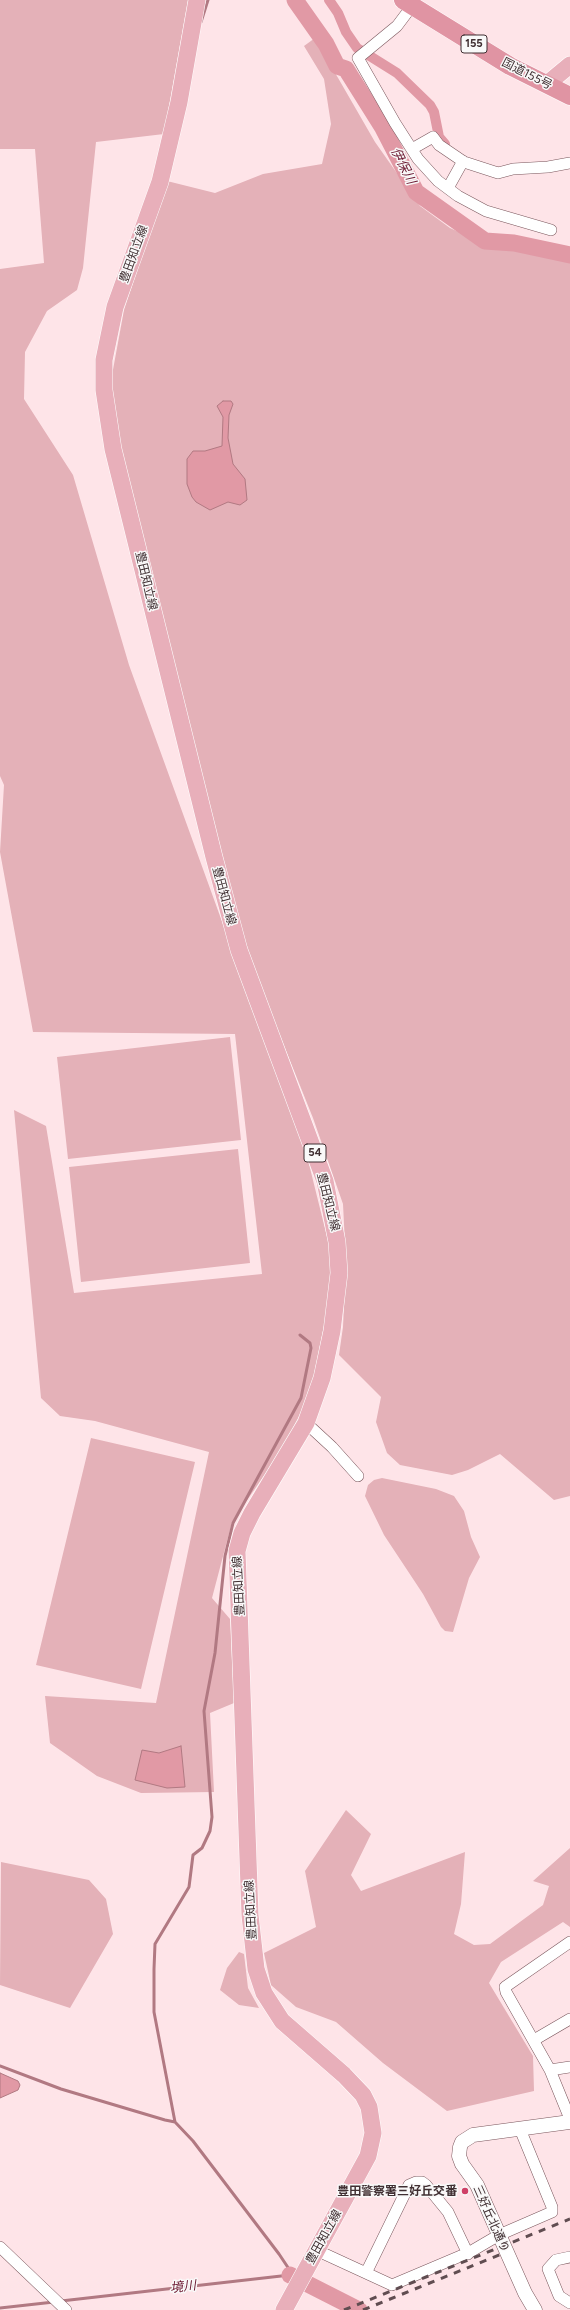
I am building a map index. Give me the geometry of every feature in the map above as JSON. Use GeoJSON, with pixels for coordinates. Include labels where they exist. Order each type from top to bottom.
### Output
{"type":"FeatureCollection","features":[{"type":"Feature","properties":{"kind":"highway","name":"国道155号"},"geometry":{"type":"LineString","coordinates":[[407,3],[510,66],[570,96]]}},
{"type":"Feature","properties":{"kind":"main road","name":"豊田知立線"},"geometry":{"type":"LineString","coordinates":[[197,0],[179,102],[160,182],[114,307],[104,360],[104,390],[113,449],[208,834],[239,950],[325,1181],[334,1216],[339,1273],[332,1331],[322,1378],[306,1423],[242,1533],[237,1551],[236,1570],[240,1613],[250,1915],[256,1969],[264,1993],[282,2021],[348,2079],[363,2095],[369,2107],[373,2133],[368,2156],[284,2310]]}},
{"type":"Feature","properties":{"kind":"main road"},"geometry":{"type":"LineString","coordinates":[[547,84],[570,65]]}},
{"type":"Feature","properties":{"kind":"street"},"geometry":{"type":"LineString","coordinates":[[407,3],[397,26],[358,58],[418,159],[458,196],[486,211],[552,230]]}},
{"type":"Feature","properties":{"kind":"street"},"geometry":{"type":"LineString","coordinates":[[412,149],[433,137],[439,145],[463,161],[487,171],[498,173],[513,169],[548,167],[570,163]]}},
{"type":"Feature","properties":{"kind":"street"},"geometry":{"type":"LineString","coordinates":[[448,188],[463,161]]}},
{"type":"Feature","properties":{"kind":"street"},"geometry":{"type":"LineString","coordinates":[[306,1423],[332,1446],[358,1476]]}},
{"type":"Feature","properties":{"kind":"street"},"geometry":{"type":"LineString","coordinates":[[570,1942],[505,1988],[550,2070],[570,2119]]}},
{"type":"Feature","properties":{"kind":"street"},"geometry":{"type":"LineString","coordinates":[[534,2040],[570,2019]]}},
{"type":"Feature","properties":{"kind":"street"},"geometry":{"type":"LineString","coordinates":[[550,2070],[570,2067]]}},
{"type":"Feature","properties":{"kind":"street","name":"三好丘北通り"},"geometry":{"type":"LineString","coordinates":[[535,2310],[525,2293],[477,2185],[462,2164],[459,2156],[460,2147],[465,2139],[473,2135],[570,2122]]}},
{"type":"Feature","properties":{"kind":"street"},"geometry":{"type":"LineString","coordinates":[[313,2256],[366,2273],[392,2285],[468,2254],[499,2235],[552,2212],[552,2207],[520,2129]]}},
{"type":"Feature","properties":{"kind":"street"},"geometry":{"type":"LineString","coordinates":[[366,2273],[409,2185],[416,2182],[422,2182],[426,2185],[448,2212],[468,2254]]}},
{"type":"Feature","properties":{"kind":"street"},"geometry":{"type":"LineString","coordinates":[[0,2247],[65,2309]]}},
{"type":"Feature","properties":{"kind":"street"},"geometry":{"type":"LineString","coordinates":[[570,2256],[556,2260],[548,2270],[559,2296],[570,2303]]}},
{"type":"Feature","properties":{"kind":"shaded area"},"geometry":{"type":"Polygon","coordinates":[[[0,0],[188,0],[164,134],[96,142],[83,268],[77,290],[47,311],[25,352],[24,399],[73,475],[129,665],[307,1156],[332,1257],[328,1306],[310,1394],[283,1448],[232,1522],[212,1598],[230,1619],[234,1703],[210,1713],[214,1792],[141,1793],[97,1776],[50,1743],[45,1696],[156,1703],[209,1452],[95,1421],[60,1416],[41,1398],[14,1110],[46,1126],[74,1293],[262,1274],[235,1034],[33,1032],[0,852],[4,785],[0,776],[0,269],[44,263],[35,149],[0,149],[0,0]]]}},
{"type":"Feature","properties":{"kind":"shaded area"},"geometry":{"type":"Polygon","coordinates":[[[315,38],[375,142],[420,206],[450,228],[494,248],[555,255],[570,261],[570,1496],[554,1500],[500,1454],[468,1470],[452,1475],[400,1465],[387,1453],[376,1422],[381,1397],[339,1355],[343,1327],[346,1264],[343,1204],[313,1118],[248,956],[125,472],[110,386],[124,310],[167,181],[215,193],[263,174],[322,164],[331,124],[324,79],[304,46],[315,38]]]}},
{"type":"Feature","properties":{"kind":"shaded area"},"geometry":{"type":"Polygon","coordinates":[[[223,401],[231,401],[233,404],[229,415],[228,438],[233,464],[245,479],[247,500],[240,505],[228,502],[210,510],[196,502],[192,497],[187,484],[187,459],[193,451],[205,451],[222,446],[223,417],[217,406],[223,401]]]}},
{"type":"Feature","properties":{"kind":"shaded area"},"geometry":{"type":"Polygon","coordinates":[[[230,1037],[241,1140],[68,1159],[57,1057],[230,1037]]]}},
{"type":"Feature","properties":{"kind":"shaded area"},"geometry":{"type":"Polygon","coordinates":[[[238,1149],[250,1263],[81,1282],[69,1167],[238,1149]]]}},
{"type":"Feature","properties":{"kind":"shaded area"},"geometry":{"type":"Polygon","coordinates":[[[91,1438],[195,1462],[141,1689],[36,1665],[91,1438]]]}},
{"type":"Feature","properties":{"kind":"shaded area"},"geometry":{"type":"Polygon","coordinates":[[[382,1478],[436,1489],[454,1496],[464,1511],[471,1537],[480,1557],[469,1578],[453,1632],[445,1631],[441,1627],[423,1594],[384,1535],[365,1496],[368,1485],[374,1480],[382,1478]]]}},
{"type":"Feature","properties":{"kind":"shaded area"},"geometry":{"type":"Polygon","coordinates":[[[181,1746],[185,1787],[167,1788],[135,1780],[142,1750],[159,1753],[181,1746]]]}},
{"type":"Feature","properties":{"kind":"shaded area"},"geometry":{"type":"Polygon","coordinates":[[[346,1810],[371,1834],[351,1875],[361,1891],[465,1852],[461,1904],[454,1934],[474,1945],[490,1944],[543,1905],[549,1886],[533,1881],[570,1848],[570,1927],[563,1922],[501,1962],[489,1983],[533,2056],[534,2091],[447,2111],[383,2063],[336,2022],[296,2007],[271,1985],[264,1953],[316,1927],[305,1871],[346,1810]]]}},
{"type":"Feature","properties":{"kind":"shaded area"},"geometry":{"type":"Polygon","coordinates":[[[1,1862],[89,1880],[106,1899],[113,1934],[70,2008],[0,1985],[1,1862]]]}},
{"type":"Feature","properties":{"kind":"shaded area"},"geometry":{"type":"Polygon","coordinates":[[[239,1952],[244,1954],[248,1988],[259,2008],[239,2005],[220,1990],[227,1968],[239,1952]]]}},
{"type":"Feature","properties":{"kind":"shaded area"},"geometry":{"type":"Polygon","coordinates":[[[0,2073],[18,2081],[20,2085],[18,2090],[0,2098],[0,2073]]]}},
{"type":"Feature","properties":{"kind":"waterway"},"geometry":{"type":"LineString","coordinates":[[201,22],[208,0]]}},
{"type":"Feature","properties":{"kind":"waterway","name":"伊保川"},"geometry":{"type":"LineString","coordinates":[[295,0],[326,44],[337,66],[346,69],[383,128],[416,192],[485,241],[514,243],[570,255]]}},
{"type":"Feature","properties":{"kind":"waterway"},"geometry":{"type":"LineString","coordinates":[[329,0],[338,13],[346,32],[357,48],[397,73],[430,105],[434,112],[439,137],[445,144]]}},
{"type":"Feature","properties":{"kind":"waterway"},"geometry":{"type":"LineString","coordinates":[[61,2301],[290,2275],[289,2269],[279,2254],[193,2141],[175,2122],[154,2012],[154,1969],[155,1944],[189,1887],[193,1855],[202,1848],[210,1831],[212,1817],[204,1711],[215,1653],[225,1556],[233,1523],[301,1398],[311,1348],[310,1343],[300,1335]]}},
{"type":"Feature","properties":{"kind":"waterway"},"geometry":{"type":"LineString","coordinates":[[0,2066],[61,2089],[175,2122]]}},
{"type":"Feature","properties":{"kind":"waterway","name":"境川"},"geometry":{"type":"LineString","coordinates":[[290,2275],[359,2310]]}},
{"type":"Feature","properties":{"kind":"waterway","name":"境川"},"geometry":{"type":"LineString","coordinates":[[0,2308],[54,2302]]}},
{"type":"Feature","properties":{"kind":"railway"},"geometry":{"type":"LineString","coordinates":[[344,2310],[570,2219]]}},
{"type":"Feature","properties":{"kind":"railway"},"geometry":{"type":"LineString","coordinates":[[363,2310],[504,2253]]}},
{"type":"Feature","properties":{"kind":"place","name":"豊田警察署三好丘交番"},"geometry":{"type":"Point","coordinates":[465,2191]}}]}
